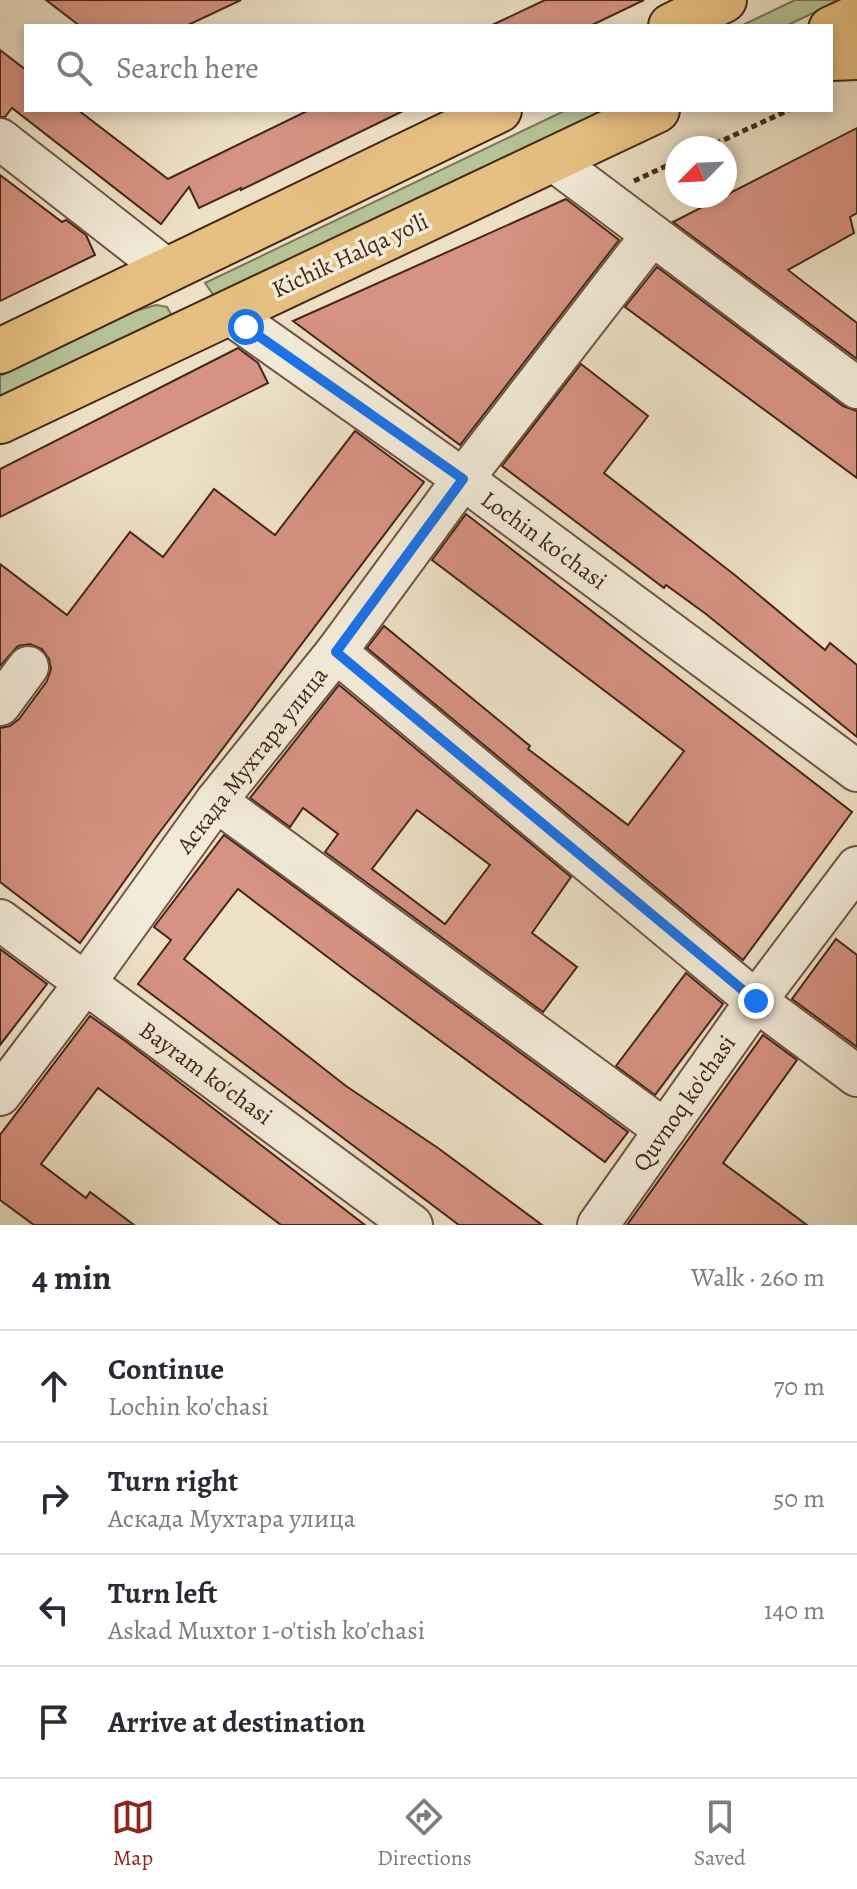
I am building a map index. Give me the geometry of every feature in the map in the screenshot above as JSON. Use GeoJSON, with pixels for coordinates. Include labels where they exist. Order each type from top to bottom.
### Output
{"type":"FeatureCollection","features":[{"type":"Feature","properties":{"kind":"main road"},"geometry":{"type":"LineString","coordinates":[[669,24],[672,0]]}},
{"type":"Feature","properties":{"kind":"main road"},"geometry":{"type":"LineString","coordinates":[[673,24],[724,0]]}},
{"type":"Feature","properties":{"kind":"main road"},"geometry":{"type":"LineString","coordinates":[[833,28],[857,17]]}},
{"type":"Feature","properties":{"kind":"main road"},"geometry":{"type":"LineString","coordinates":[[833,58],[857,57]]}},
{"type":"Feature","properties":{"kind":"main road"},"geometry":{"type":"LineString","coordinates":[[0,351],[495,112]]}},
{"type":"Feature","properties":{"kind":"main road","name":"Kichik Halqa yo'li"},"geometry":{"type":"LineString","coordinates":[[0,421],[653,112]]}},
{"type":"Feature","properties":{"kind":"main road"},"geometry":{"type":"LineString","coordinates":[[169,271],[228,313]]}},
{"type":"Feature","properties":{"kind":"street"},"geometry":{"type":"LineString","coordinates":[[0,139],[169,271]]}},
{"type":"Feature","properties":{"kind":"street"},"geometry":{"type":"LineString","coordinates":[[551,159],[857,388]]}},
{"type":"Feature","properties":{"kind":"street","name":"Аскада Мухтара улица"},"geometry":{"type":"LineString","coordinates":[[0,1095],[216,801],[336,652],[463,479],[652,235]]}},
{"type":"Feature","properties":{"kind":"street","name":"Lochin ko'chasi"},"geometry":{"type":"LineString","coordinates":[[228,313],[463,479],[857,771]]}},
{"type":"Feature","properties":{"kind":"street"},"geometry":{"type":"LineString","coordinates":[[336,652],[756,1001],[857,1076]]}},
{"type":"Feature","properties":{"kind":"street"},"geometry":{"type":"LineString","coordinates":[[0,705],[28,667]]}},
{"type":"Feature","properties":{"kind":"street"},"geometry":{"type":"LineString","coordinates":[[216,801],[665,1130]]}},
{"type":"Feature","properties":{"kind":"street","name":"Quvnoq ko'chasi"},"geometry":{"type":"LineString","coordinates":[[598,1225],[756,1001],[857,867]]}},
{"type":"Feature","properties":{"kind":"street","name":"Bayram ko'chasi"},"geometry":{"type":"LineString","coordinates":[[0,920],[412,1225]]}},
{"type":"Feature","properties":{"kind":"path"},"geometry":{"type":"LineString","coordinates":[[732,136],[785,112]]}},
{"type":"Feature","properties":{"kind":"path"},"geometry":{"type":"LineString","coordinates":[[601,197],[665,167]]}},
{"type":"Feature","properties":{"kind":"green space"},"geometry":{"type":"Polygon","coordinates":[[[795,0],[840,0],[790,24],[745,24],[795,0]]]}},
{"type":"Feature","properties":{"kind":"green space"},"geometry":{"type":"Polygon","coordinates":[[[562,112],[606,112],[214,296],[205,283],[562,112]]]}},
{"type":"Feature","properties":{"kind":"green space"},"geometry":{"type":"Polygon","coordinates":[[[156,305],[167,307],[171,314],[167,323],[0,402],[0,376],[135,311],[156,305]]]}},
{"type":"Feature","properties":{"kind":"building"},"geometry":{"type":"Polygon","coordinates":[[[46,0],[241,0],[190,24],[77,24],[46,0]]]}},
{"type":"Feature","properties":{"kind":"building"},"geometry":{"type":"Polygon","coordinates":[[[545,0],[644,0],[594,24],[494,24],[545,0]]]}},
{"type":"Feature","properties":{"kind":"building"},"geometry":{"type":"Polygon","coordinates":[[[0,50],[24,68],[24,112],[81,112],[168,179],[305,112],[401,112],[199,208],[189,187],[161,224],[12,108],[5,117],[0,117],[0,50]]]}},
{"type":"Feature","properties":{"kind":"building"},"geometry":{"type":"Polygon","coordinates":[[[857,128],[857,213],[850,217],[854,233],[788,270],[857,323],[857,359],[673,222],[700,208],[737,208],[737,189],[857,128]]]}},
{"type":"Feature","properties":{"kind":"building"},"geometry":{"type":"Polygon","coordinates":[[[0,175],[62,222],[66,220],[86,235],[95,255],[0,301],[0,175]]]}},
{"type":"Feature","properties":{"kind":"building"},"geometry":{"type":"Polygon","coordinates":[[[566,199],[619,240],[460,445],[293,321],[566,199]]]}},
{"type":"Feature","properties":{"kind":"building"},"geometry":{"type":"Polygon","coordinates":[[[657,267],[843,406],[857,411],[857,478],[625,307],[657,267]]]}},
{"type":"Feature","properties":{"kind":"building"},"geometry":{"type":"Polygon","coordinates":[[[238,348],[258,363],[268,383],[0,517],[0,469],[238,348]]]}},
{"type":"Feature","properties":{"kind":"building"},"geometry":{"type":"Polygon","coordinates":[[[581,364],[648,416],[604,473],[825,650],[830,643],[857,665],[857,737],[706,614],[666,585],[664,588],[502,466],[581,364]]]}},
{"type":"Feature","properties":{"kind":"building"},"geometry":{"type":"Polygon","coordinates":[[[355,431],[424,482],[156,837],[80,943],[0,882],[0,728],[10,726],[19,719],[47,681],[51,669],[42,649],[30,644],[18,646],[0,666],[0,564],[67,615],[130,532],[163,557],[214,489],[275,535],[355,431]]]}},
{"type":"Feature","properties":{"kind":"building"},"geometry":{"type":"Polygon","coordinates":[[[466,514],[852,812],[743,960],[367,648],[384,626],[530,746],[528,749],[628,825],[684,751],[432,560],[466,514]]]}},
{"type":"Feature","properties":{"kind":"building"},"geometry":{"type":"Polygon","coordinates":[[[339,685],[571,877],[532,933],[577,967],[543,1012],[325,852],[338,834],[303,808],[290,827],[250,798],[339,685]],[[417,810],[372,869],[445,924],[490,865],[417,810]]]}},
{"type":"Feature","properties":{"kind":"building"},"geometry":{"type":"Polygon","coordinates":[[[224,835],[628,1132],[605,1162],[238,889],[184,959],[346,1086],[438,1148],[542,1225],[459,1225],[138,984],[171,940],[154,927],[224,835]]]}},
{"type":"Feature","properties":{"kind":"building"},"geometry":{"type":"Polygon","coordinates":[[[836,939],[857,955],[857,1047],[792,999],[836,939]]]}},
{"type":"Feature","properties":{"kind":"building"},"geometry":{"type":"Polygon","coordinates":[[[0,949],[47,984],[0,1045],[0,949]]]}},
{"type":"Feature","properties":{"kind":"building"},"geometry":{"type":"Polygon","coordinates":[[[686,973],[723,1004],[655,1095],[616,1066],[686,973]]]}},
{"type":"Feature","properties":{"kind":"building"},"geometry":{"type":"Polygon","coordinates":[[[90,1016],[365,1225],[281,1225],[98,1088],[41,1164],[86,1198],[90,1192],[134,1225],[34,1225],[0,1200],[0,1135],[90,1016]]]}},
{"type":"Feature","properties":{"kind":"building"},"geometry":{"type":"Polygon","coordinates":[[[763,1035],[797,1060],[723,1163],[807,1225],[627,1225],[763,1035]]]}},
{"type":"Feature","properties":{"kind":"route"},"geometry":{"type":"LineString","coordinates":[[246,327],[463,479],[336,652],[756,1001]]}}]}
